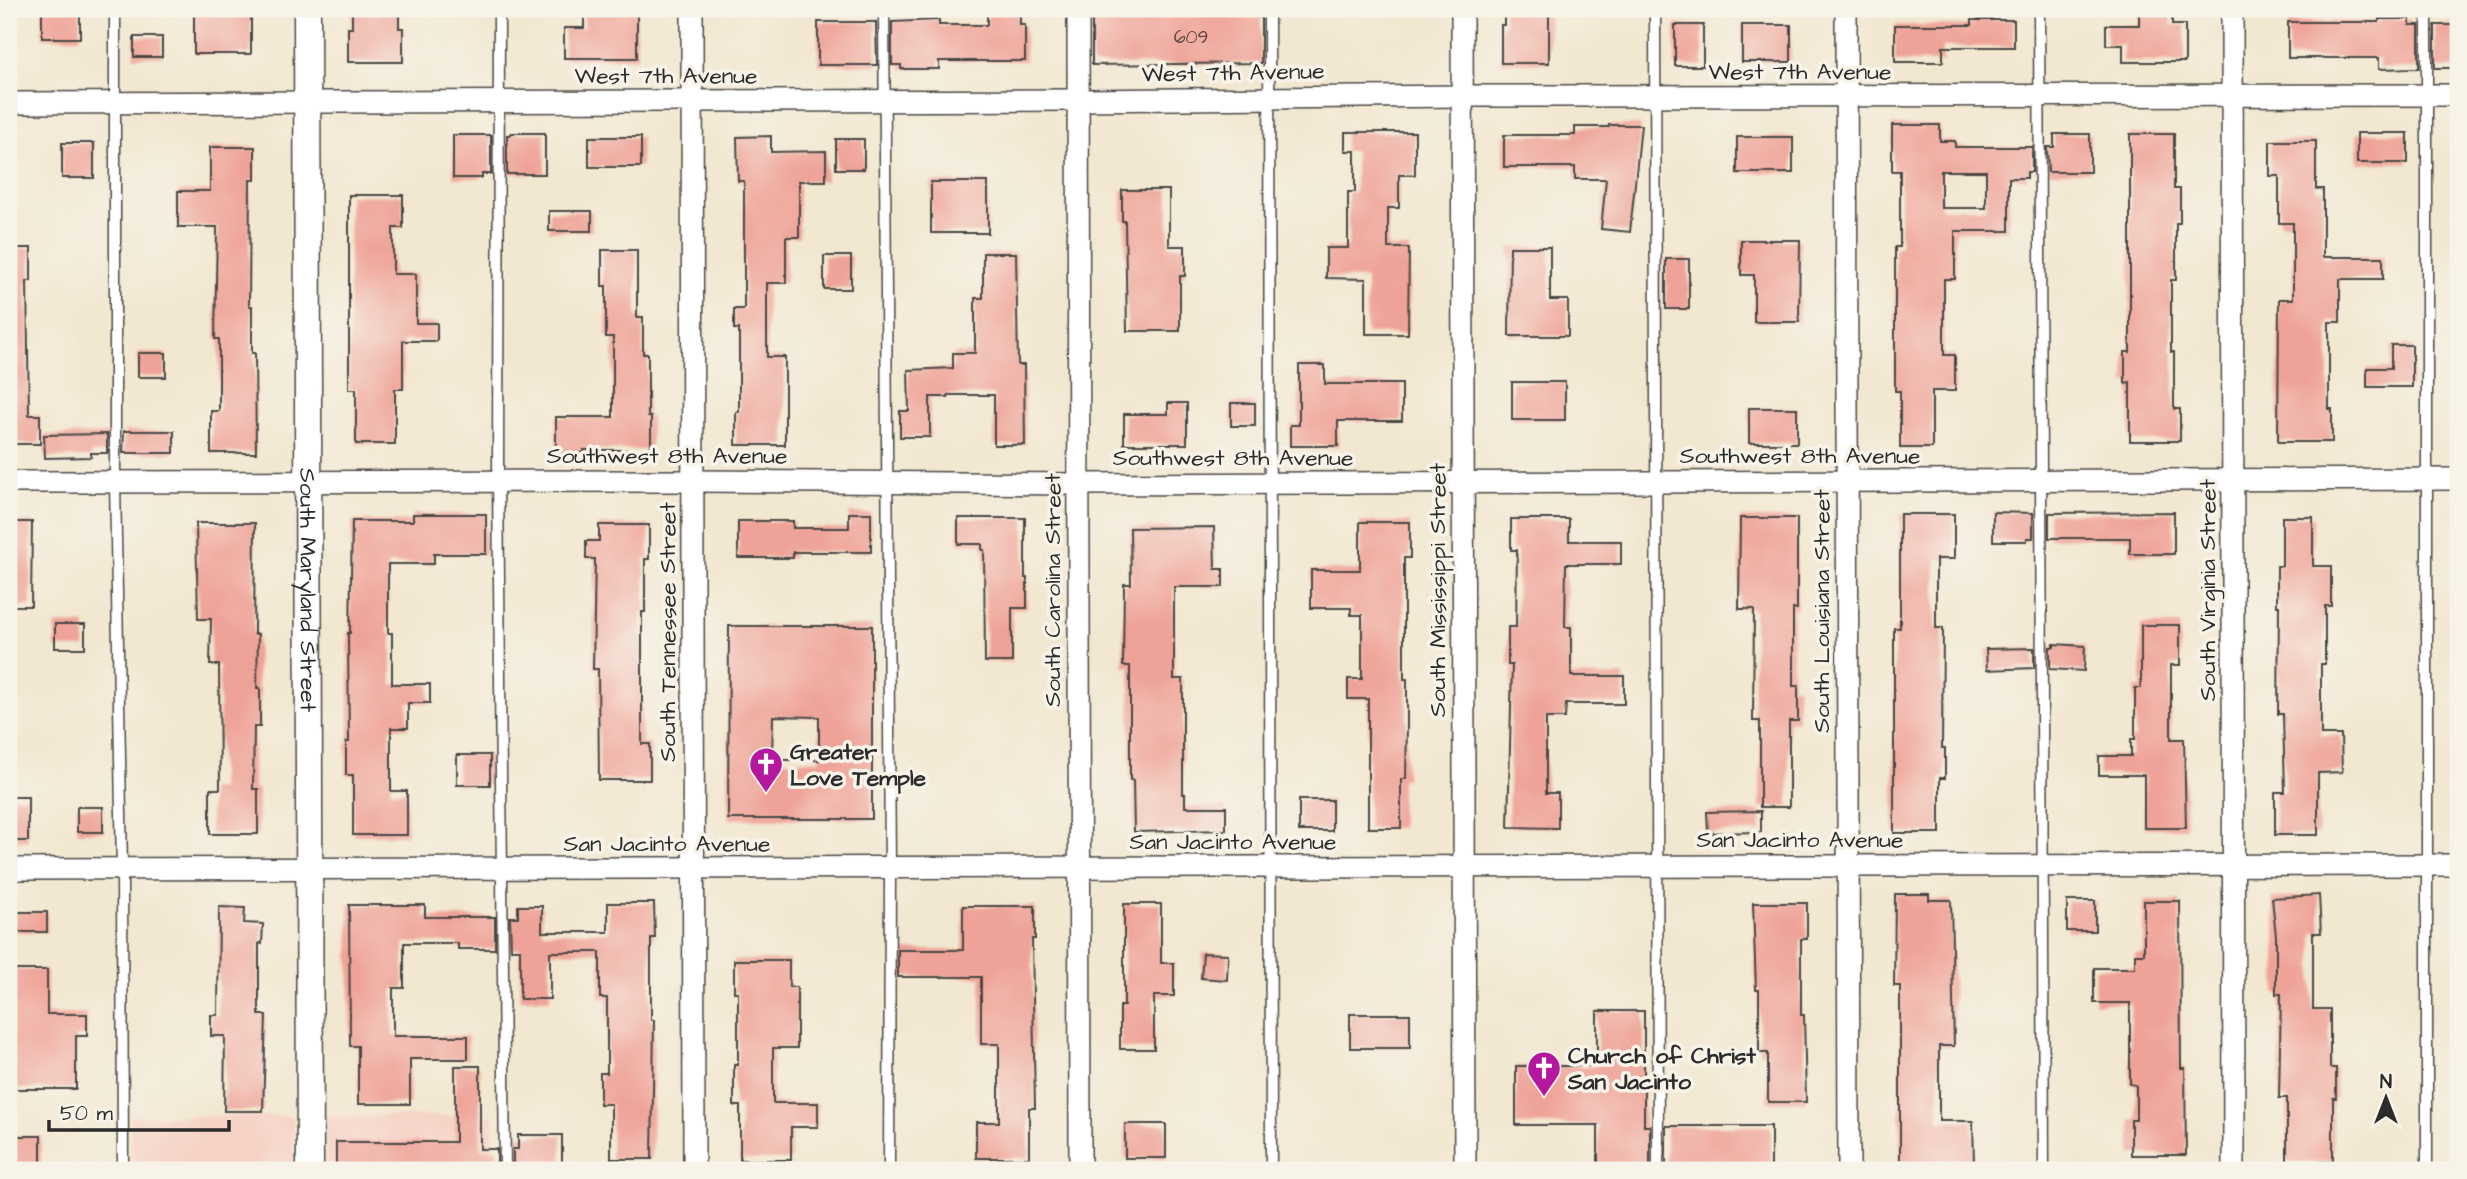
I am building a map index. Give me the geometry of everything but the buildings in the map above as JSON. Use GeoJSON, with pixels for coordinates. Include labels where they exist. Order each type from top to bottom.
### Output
{"type":"FeatureCollection","features":[{"type":"Feature","properties":{"kind":"street","name":"South Maryland Street"},"geometry":{"type":"LineString","coordinates":[[307,9],[310,1170]]}},
{"type":"Feature","properties":{"kind":"street","name":"South Tennessee Street"},"geometry":{"type":"LineString","coordinates":[[692,9],[694,1170]]}},
{"type":"Feature","properties":{"kind":"street","name":"South Carolina Street"},"geometry":{"type":"LineString","coordinates":[[1078,9],[1080,1170]]}},
{"type":"Feature","properties":{"kind":"street","name":"South Mississippi Street"},"geometry":{"type":"LineString","coordinates":[[1462,9],[1465,1170]]}},
{"type":"Feature","properties":{"kind":"street","name":"South Louisiana Street"},"geometry":{"type":"LineString","coordinates":[[1846,9],[1849,1170]]}},
{"type":"Feature","properties":{"kind":"street","name":"South Virginia Street"},"geometry":{"type":"LineString","coordinates":[[2232,9],[2234,1170]]}},
{"type":"Feature","properties":{"kind":"street","name":"West 7th Avenue"},"geometry":{"type":"LineString","coordinates":[[9,103],[1078,100],[1462,96],[2458,95]]}},
{"type":"Feature","properties":{"kind":"street","name":"Southwest 8th Avenue"},"geometry":{"type":"LineString","coordinates":[[9,482],[693,481],[1077,484],[2458,479]]}},
{"type":"Feature","properties":{"kind":"street","name":"San Jacinto Avenue"},"geometry":{"type":"LineString","coordinates":[[9,869],[2458,865]]}},
{"type":"Feature","properties":{"kind":"lane"},"geometry":{"type":"LineString","coordinates":[[115,9],[115,482],[122,869],[123,1170]]}},
{"type":"Feature","properties":{"kind":"lane"},"geometry":{"type":"LineString","coordinates":[[499,9],[498,481],[505,1170]]}},
{"type":"Feature","properties":{"kind":"lane"},"geometry":{"type":"LineString","coordinates":[[884,9],[890,869],[889,1170]]}},
{"type":"Feature","properties":{"kind":"lane"},"geometry":{"type":"LineString","coordinates":[[1269,9],[1271,1170]]}},
{"type":"Feature","properties":{"kind":"lane"},"geometry":{"type":"LineString","coordinates":[[1655,9],[1658,1170]]}},
{"type":"Feature","properties":{"kind":"lane"},"geometry":{"type":"LineString","coordinates":[[2039,9],[2044,1170]]}},
{"type":"Feature","properties":{"kind":"lane"},"geometry":{"type":"LineString","coordinates":[[2427,9],[2427,1170]]}},
{"type":"Feature","properties":{"kind":"shaded area"},"geometry":{"type":"Polygon","coordinates":[[[131,1116],[293,1116],[294,1170],[130,1170],[131,1116]]]}},
{"type":"Feature","properties":{"kind":"shaded area"},"geometry":{"type":"Polygon","coordinates":[[[325,1116],[493,1116],[493,1170],[325,1170],[325,1116]]]}},
{"type":"Feature","properties":{"kind":"place","name":"Greater Love Temple"},"geometry":{"type":"Point","coordinates":[766,794]}},
{"type":"Feature","properties":{"kind":"place","name":"Church of Christ San Jacinto"},"geometry":{"type":"Point","coordinates":[1544,1098]}}]}
